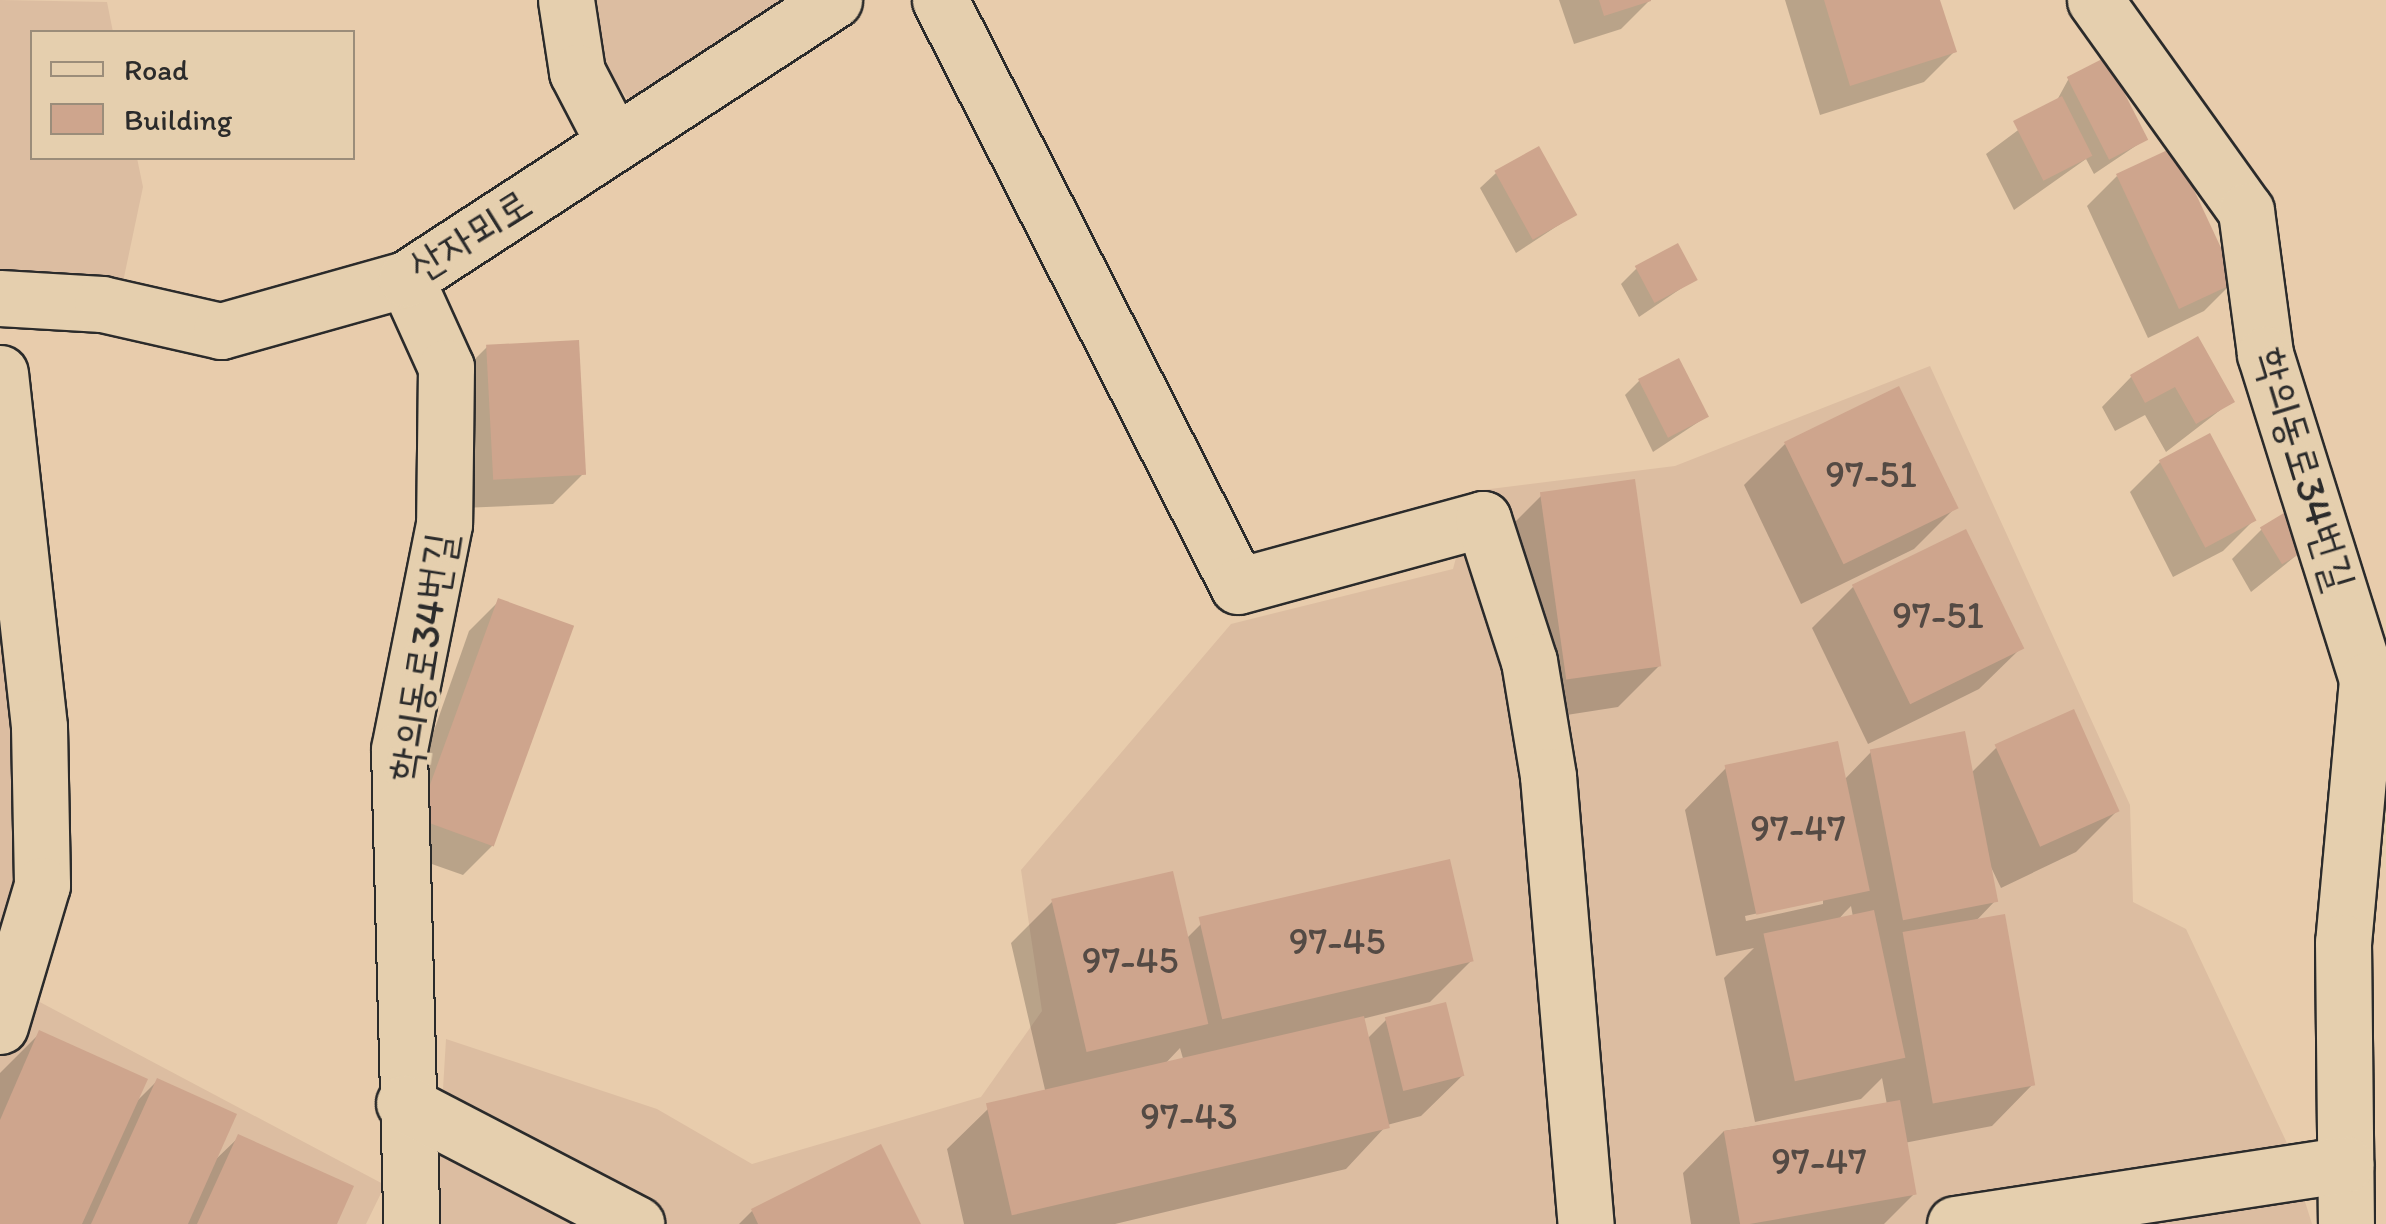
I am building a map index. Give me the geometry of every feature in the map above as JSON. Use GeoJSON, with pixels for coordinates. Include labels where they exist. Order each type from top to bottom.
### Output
{"type":"FeatureCollection","features":[{"type":"Feature","properties":{"kind":"street"},"geometry":{"type":"LineString","coordinates":[[566,0],[577,72],[614,143]]}},
{"type":"Feature","properties":{"kind":"street","name":"산자뫼로"},"geometry":{"type":"LineString","coordinates":[[0,298],[102,304],[222,331],[406,279],[834,0]]}},
{"type":"Feature","properties":{"kind":"street"},"geometry":{"type":"LineString","coordinates":[[940,0],[1238,586],[1483,519],[1529,662],[1548,776],[1586,1224]]}},
{"type":"Feature","properties":{"kind":"street","name":"학의동로34번길"},"geometry":{"type":"LineString","coordinates":[[2095,0],[2246,211],[2265,354],[2367,680],[2344,942],[2346,1224]]}},
{"type":"Feature","properties":{"kind":"street","name":"학의동로34번길"},"geometry":{"type":"LineString","coordinates":[[406,279],[446,387],[444,524],[400,750],[404,1103],[411,1224]]}},
{"type":"Feature","properties":{"kind":"street"},"geometry":{"type":"LineString","coordinates":[[0,373],[39,728],[42,886],[0,1026]]}},
{"type":"Feature","properties":{"kind":"street"},"geometry":{"type":"LineString","coordinates":[[404,1103],[636,1224]]}},
{"type":"Feature","properties":{"kind":"street"},"geometry":{"type":"LineString","coordinates":[[1955,1224],[2345,1164]]}},
{"type":"Feature","properties":{"kind":"shaded area"},"geometry":{"type":"Polygon","coordinates":[[[0,0],[107,2],[113,30],[30,30],[30,160],[137,160],[143,187],[123,282],[0,271],[0,0]]]}},
{"type":"Feature","properties":{"kind":"shaded area"},"geometry":{"type":"Polygon","coordinates":[[[594,0],[792,0],[633,106],[606,69],[594,0]]]}},
{"type":"Feature","properties":{"kind":"shaded area"},"geometry":{"type":"Polygon","coordinates":[[[1930,366],[2130,805],[2133,902],[2186,929],[2286,1141],[2312,1224],[435,1224],[446,1039],[657,1109],[752,1164],[981,1097],[1042,1011],[1021,870],[1231,624],[1453,569],[1474,491],[1675,466],[1930,366]]]}},
{"type":"Feature","properties":{"kind":"shaded area"},"geometry":{"type":"Polygon","coordinates":[[[0,586],[21,880],[2,982],[385,1185],[366,1224],[0,1224],[0,586]]]}},
{"type":"Feature","properties":{"kind":"building"},"geometry":{"type":"Polygon","coordinates":[[[1599,0],[1651,0],[1651,1],[1604,16],[1599,0]]]}},
{"type":"Feature","properties":{"kind":"building"},"geometry":{"type":"Polygon","coordinates":[[[1824,0],[1940,0],[1957,52],[1850,86],[1824,0]]]}},
{"type":"Feature","properties":{"kind":"building"},"geometry":{"type":"Polygon","coordinates":[[[2106,57],[2148,140],[2109,160],[2067,77],[2106,57]]]}},
{"type":"Feature","properties":{"kind":"building"},"geometry":{"type":"Polygon","coordinates":[[[2062,96],[2092,156],[2043,181],[2013,121],[2062,96]]]}},
{"type":"Feature","properties":{"kind":"building"},"geometry":{"type":"Polygon","coordinates":[[[1539,146],[1577,215],[1533,240],[1494,171],[1539,146]]]}},
{"type":"Feature","properties":{"kind":"building"},"geometry":{"type":"Polygon","coordinates":[[[2174,147],[2237,282],[2179,309],[2116,174],[2174,147]]]}},
{"type":"Feature","properties":{"kind":"building"},"geometry":{"type":"Polygon","coordinates":[[[1678,243],[1698,280],[1654,303],[1635,266],[1678,243]]]}},
{"type":"Feature","properties":{"kind":"building"},"geometry":{"type":"Polygon","coordinates":[[[2198,336],[2235,402],[2196,424],[2175,387],[2145,403],[2130,375],[2198,336]]]}},
{"type":"Feature","properties":{"kind":"building"},"geometry":{"type":"Polygon","coordinates":[[[579,340],[586,475],[493,480],[486,345],[579,340]]]}},
{"type":"Feature","properties":{"kind":"building"},"geometry":{"type":"Polygon","coordinates":[[[1679,358],[1709,417],[1668,438],[1638,379],[1679,358]]]}},
{"type":"Feature","properties":{"kind":"building"},"geometry":{"type":"Polygon","coordinates":[[[1899,386],[1959,508],[1844,564],[1784,442],[1899,386]]]}},
{"type":"Feature","properties":{"kind":"building"},"geometry":{"type":"Polygon","coordinates":[[[2210,433],[2256,520],[2205,548],[2159,460],[2210,433]]]}},
{"type":"Feature","properties":{"kind":"building"},"geometry":{"type":"Polygon","coordinates":[[[1635,479],[1661,666],[1566,680],[1540,492],[1635,479]]]}},
{"type":"Feature","properties":{"kind":"building"},"geometry":{"type":"Polygon","coordinates":[[[2289,510],[2311,547],[2282,564],[2260,528],[2289,510]]]}},
{"type":"Feature","properties":{"kind":"building"},"geometry":{"type":"Polygon","coordinates":[[[1966,529],[2024,649],[1910,704],[1852,585],[1966,529]]]}},
{"type":"Feature","properties":{"kind":"building"},"geometry":{"type":"Polygon","coordinates":[[[498,598],[574,626],[494,847],[418,819],[498,598]]]}},
{"type":"Feature","properties":{"kind":"building"},"geometry":{"type":"Polygon","coordinates":[[[2074,709],[2120,811],[2040,847],[1995,744],[2074,709]]]}},
{"type":"Feature","properties":{"kind":"building"},"geometry":{"type":"Polygon","coordinates":[[[1965,731],[1998,902],[1903,920],[1870,750],[1965,731]]]}},
{"type":"Feature","properties":{"kind":"building"},"geometry":{"type":"Polygon","coordinates":[[[1838,741],[1870,891],[1756,915],[1725,765],[1838,741]]]}},
{"type":"Feature","properties":{"kind":"building"},"geometry":{"type":"Polygon","coordinates":[[[1450,859],[1474,961],[1222,1019],[1199,917],[1450,859]]]}},
{"type":"Feature","properties":{"kind":"building"},"geometry":{"type":"Polygon","coordinates":[[[1173,871],[1208,1024],[1087,1052],[1051,899],[1173,871]]]}},
{"type":"Feature","properties":{"kind":"building"},"geometry":{"type":"Polygon","coordinates":[[[1874,910],[1905,1058],[1795,1081],[1763,933],[1874,910]]]}},
{"type":"Feature","properties":{"kind":"building"},"geometry":{"type":"Polygon","coordinates":[[[2005,914],[2035,1085],[1933,1103],[1903,932],[2005,914]]]}},
{"type":"Feature","properties":{"kind":"building"},"geometry":{"type":"Polygon","coordinates":[[[1446,1002],[1464,1076],[1403,1091],[1385,1017],[1446,1002]]]}},
{"type":"Feature","properties":{"kind":"building"},"geometry":{"type":"Polygon","coordinates":[[[1364,1016],[1390,1128],[1012,1215],[986,1103],[1364,1016]]]}},
{"type":"Feature","properties":{"kind":"building"},"geometry":{"type":"Polygon","coordinates":[[[39,1030],[148,1079],[82,1224],[0,1224],[0,1120],[39,1030]]]}},
{"type":"Feature","properties":{"kind":"building"},"geometry":{"type":"Polygon","coordinates":[[[157,1078],[237,1114],[188,1224],[91,1224],[157,1078]]]}},
{"type":"Feature","properties":{"kind":"building"},"geometry":{"type":"Polygon","coordinates":[[[1900,1100],[1917,1195],[1740,1224],[1724,1131],[1900,1100]]]}},
{"type":"Feature","properties":{"kind":"building"},"geometry":{"type":"Polygon","coordinates":[[[238,1134],[354,1186],[337,1224],[197,1224],[238,1134]]]}},
{"type":"Feature","properties":{"kind":"building"},"geometry":{"type":"Polygon","coordinates":[[[881,1144],[921,1224],[758,1224],[751,1209],[881,1144]]]}}]}
